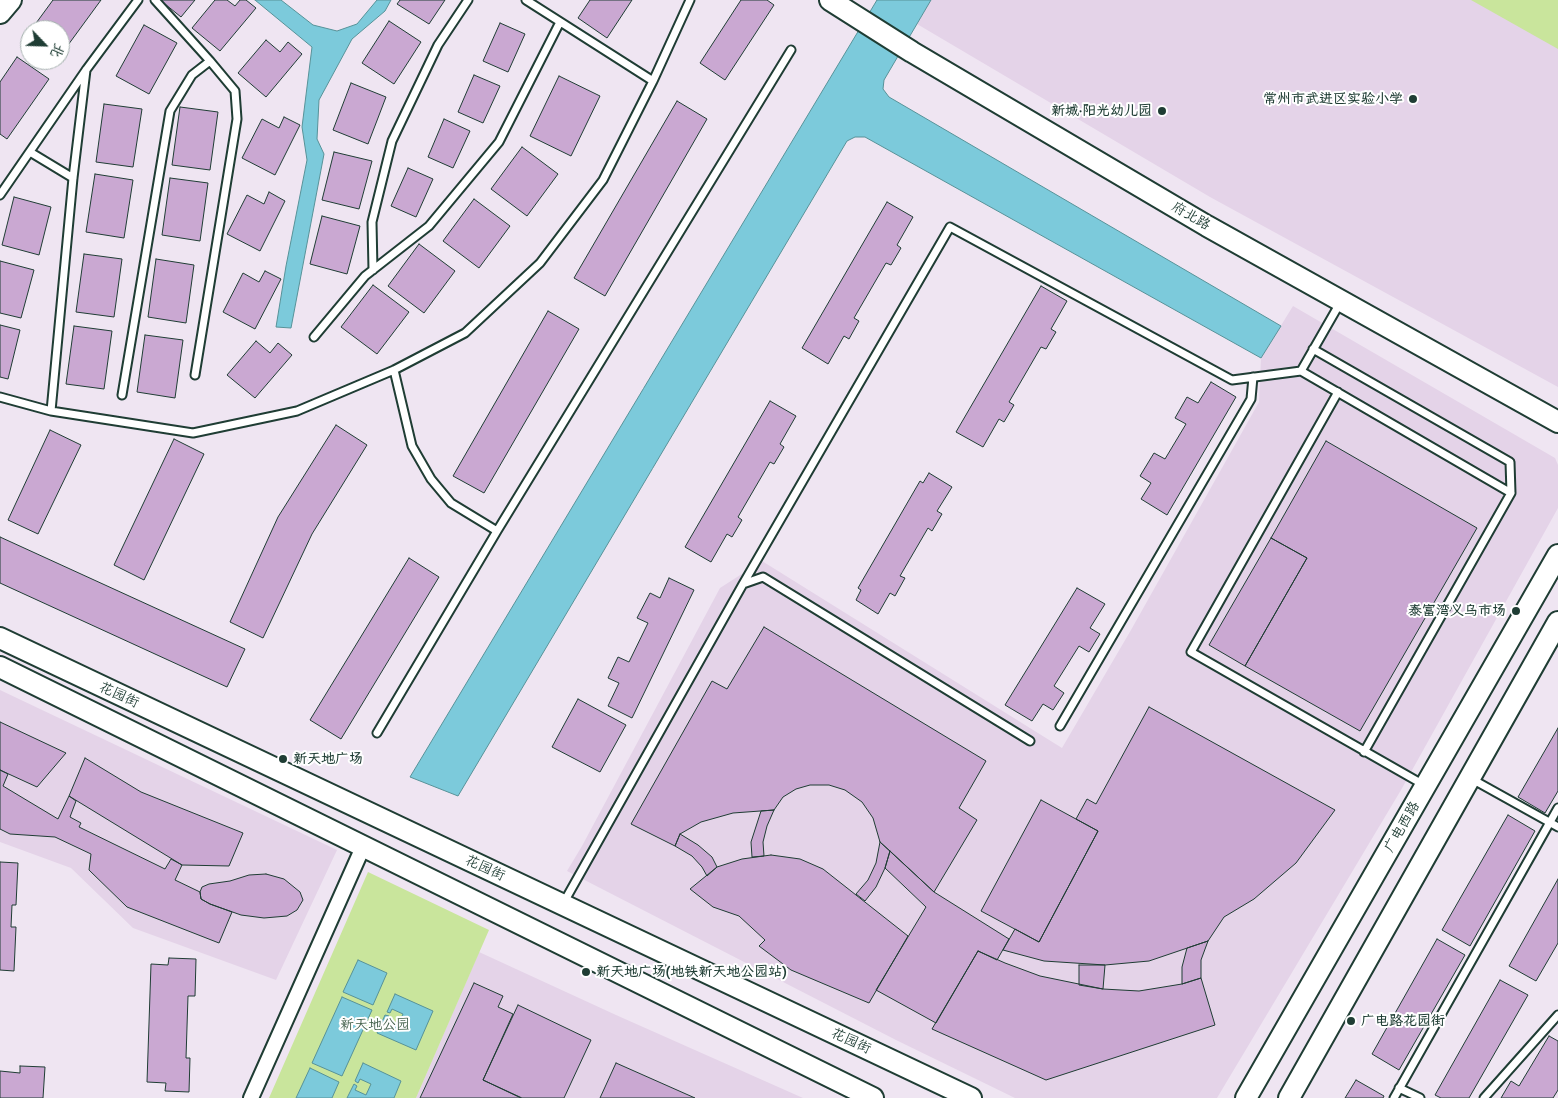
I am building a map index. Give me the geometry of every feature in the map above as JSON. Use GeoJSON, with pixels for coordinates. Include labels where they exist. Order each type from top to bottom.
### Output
{"type":"FeatureCollection","features":[{"type":"Feature","properties":{"kind":"main road"},"geometry":{"type":"LineString","coordinates":[[0,13],[11,0]]}},
{"type":"Feature","properties":{"kind":"main road","name":"府北路"},"geometry":{"type":"LineString","coordinates":[[830,0],[912,52],[1199,221],[1558,422]]}},
{"type":"Feature","properties":{"kind":"main road","name":"广电西路"},"geometry":{"type":"LineString","coordinates":[[1246,1098],[1558,556]]}},
{"type":"Feature","properties":{"kind":"main road"},"geometry":{"type":"LineString","coordinates":[[1289,1098],[1558,622]]}},
{"type":"Feature","properties":{"kind":"main road","name":"花园街"},"geometry":{"type":"LineString","coordinates":[[0,638],[971,1098]]}},
{"type":"Feature","properties":{"kind":"main road","name":"花园街"},"geometry":{"type":"LineString","coordinates":[[0,667],[873,1098]]}},
{"type":"Feature","properties":{"kind":"street"},"geometry":{"type":"LineString","coordinates":[[251,1098],[363,846]]}},
{"type":"Feature","properties":{"kind":"lane"},"geometry":{"type":"LineString","coordinates":[[0,195],[86,70],[138,0]]}},
{"type":"Feature","properties":{"kind":"lane"},"geometry":{"type":"LineString","coordinates":[[155,0],[235,92],[238,119],[195,375]]}},
{"type":"Feature","properties":{"kind":"lane"},"geometry":{"type":"LineString","coordinates":[[373,270],[372,222],[392,141],[438,45],[468,0]]}},
{"type":"Feature","properties":{"kind":"lane"},"geometry":{"type":"LineString","coordinates":[[526,0],[653,81]]}},
{"type":"Feature","properties":{"kind":"lane"},"geometry":{"type":"LineString","coordinates":[[0,397],[51,411],[193,433],[297,410],[394,370],[465,333],[540,263],[603,180],[653,81],[690,0]]}},
{"type":"Feature","properties":{"kind":"lane"},"geometry":{"type":"LineString","coordinates":[[314,337],[365,276],[429,226],[499,142],[560,22]]}},
{"type":"Feature","properties":{"kind":"lane"},"geometry":{"type":"LineString","coordinates":[[377,733],[497,531],[792,50]]}},
{"type":"Feature","properties":{"kind":"lane"},"geometry":{"type":"LineString","coordinates":[[122,395],[170,111],[192,75],[210,61]]}},
{"type":"Feature","properties":{"kind":"lane"},"geometry":{"type":"LineString","coordinates":[[51,411],[73,178],[86,70]]}},
{"type":"Feature","properties":{"kind":"lane"},"geometry":{"type":"LineString","coordinates":[[30,152],[73,178]]}},
{"type":"Feature","properties":{"kind":"lane"},"geometry":{"type":"LineString","coordinates":[[562,904],[743,584],[950,227],[1232,380],[1301,371],[1511,493]]}},
{"type":"Feature","properties":{"kind":"lane"},"geometry":{"type":"LineString","coordinates":[[1301,371],[1341,300]]}},
{"type":"Feature","properties":{"kind":"lane"},"geometry":{"type":"LineString","coordinates":[[1314,349],[1510,462],[1511,493],[1364,752]]}},
{"type":"Feature","properties":{"kind":"lane"},"geometry":{"type":"LineString","coordinates":[[394,370],[412,446],[431,479],[451,503],[497,531]]}},
{"type":"Feature","properties":{"kind":"lane"},"geometry":{"type":"LineString","coordinates":[[1060,726],[1251,399],[1253,377]]}},
{"type":"Feature","properties":{"kind":"lane"},"geometry":{"type":"LineString","coordinates":[[1338,392],[1191,652],[1425,786]]}},
{"type":"Feature","properties":{"kind":"lane"},"geometry":{"type":"LineString","coordinates":[[743,584],[763,577],[1030,741]]}},
{"type":"Feature","properties":{"kind":"lane"},"geometry":{"type":"LineString","coordinates":[[1470,778],[1558,827]]}},
{"type":"Feature","properties":{"kind":"lane"},"geometry":{"type":"LineString","coordinates":[[1394,1098],[1558,808]]}},
{"type":"Feature","properties":{"kind":"lane"},"geometry":{"type":"LineString","coordinates":[[1484,1098],[1558,1015]]}},
{"type":"Feature","properties":{"kind":"lane"},"geometry":{"type":"LineString","coordinates":[[1400,1088],[1420,1098]]}},
{"type":"Feature","properties":{"kind":"shaded area","name":"常州市武进区实验小学"},"geometry":{"type":"Polygon","coordinates":[[[931,0],[1558,0],[1558,387],[1210,197],[917,24],[931,0]]]}},
{"type":"Feature","properties":{"kind":"shaded area"},"geometry":{"type":"Polygon","coordinates":[[[1293,306],[1555,458],[1558,465],[1558,508],[1401,790],[1217,1098],[1015,1098],[896,1040],[567,871],[720,588],[762,561],[1062,748],[1131,630],[1259,402],[1261,358],[1293,306]]]}},
{"type":"Feature","properties":{"kind":"shaded area"},"geometry":{"type":"Polygon","coordinates":[[[0,690],[337,850],[276,980],[133,928],[71,868],[0,842],[0,690]]]}},
{"type":"Feature","properties":{"kind":"shaded area"},"geometry":{"type":"Polygon","coordinates":[[[479,952],[616,1015],[803,1098],[416,1098],[479,952]]]}},
{"type":"Feature","properties":{"kind":"green space"},"geometry":{"type":"Polygon","coordinates":[[[1471,0],[1558,0],[1558,49],[1471,0]]]}},
{"type":"Feature","properties":{"kind":"green space","name":"新天地公园"},"geometry":{"type":"Polygon","coordinates":[[[368,872],[489,930],[416,1098],[269,1098],[368,872]]]}},
{"type":"Feature","properties":{"kind":"water"},"geometry":{"type":"Polygon","coordinates":[[[255,0],[281,0],[313,25],[337,31],[357,24],[377,0],[391,0],[385,11],[352,39],[319,100],[317,139],[324,154],[291,328],[276,327],[307,160],[302,127],[312,47],[255,0]]]}},
{"type":"Feature","properties":{"kind":"water"},"geometry":{"type":"Polygon","coordinates":[[[877,0],[931,0],[884,80],[883,89],[889,97],[1281,326],[1261,358],[865,137],[855,137],[847,141],[458,796],[410,777],[877,0]]]}},
{"type":"Feature","properties":{"kind":"water"},"geometry":{"type":"Polygon","coordinates":[[[358,960],[387,973],[373,1005],[343,992],[358,960]]]}},
{"type":"Feature","properties":{"kind":"water"},"geometry":{"type":"Polygon","coordinates":[[[395,994],[433,1011],[416,1050],[377,1033],[385,1015],[389,1016],[387,1020],[398,1025],[403,1014],[392,1009],[390,1013],[387,1012],[395,994]]]}},
{"type":"Feature","properties":{"kind":"water"},"geometry":{"type":"Polygon","coordinates":[[[342,997],[372,1010],[342,1076],[312,1063],[342,997]]]}},
{"type":"Feature","properties":{"kind":"water"},"geometry":{"type":"Polygon","coordinates":[[[363,1063],[401,1081],[394,1098],[347,1098],[354,1084],[357,1086],[355,1090],[366,1095],[371,1084],[360,1079],[358,1083],[355,1081],[363,1063]]]}},
{"type":"Feature","properties":{"kind":"water"},"geometry":{"type":"Polygon","coordinates":[[[310,1068],[339,1082],[332,1098],[296,1098],[310,1068]]]}},
{"type":"Feature","properties":{"kind":"building"},"geometry":{"type":"Polygon","coordinates":[[[53,0],[101,0],[70,42],[70,20],[38,20],[53,0]]]}},
{"type":"Feature","properties":{"kind":"building"},"geometry":{"type":"Polygon","coordinates":[[[160,0],[195,0],[181,17],[160,0]]]}},
{"type":"Feature","properties":{"kind":"building"},"geometry":{"type":"Polygon","coordinates":[[[215,0],[227,0],[235,6],[240,0],[246,0],[256,8],[220,51],[192,28],[215,0]]]}},
{"type":"Feature","properties":{"kind":"building"},"geometry":{"type":"Polygon","coordinates":[[[400,0],[445,0],[429,24],[397,4],[400,0]]]}},
{"type":"Feature","properties":{"kind":"building"},"geometry":{"type":"Polygon","coordinates":[[[590,0],[632,0],[607,38],[578,18],[590,0]]]}},
{"type":"Feature","properties":{"kind":"building"},"geometry":{"type":"Polygon","coordinates":[[[741,0],[767,0],[774,5],[725,80],[700,63],[741,0]]]}},
{"type":"Feature","properties":{"kind":"building"},"geometry":{"type":"Polygon","coordinates":[[[389,21],[421,42],[394,84],[362,63],[389,21]]]}},
{"type":"Feature","properties":{"kind":"building"},"geometry":{"type":"Polygon","coordinates":[[[500,23],[525,34],[508,72],[483,61],[500,23]]]}},
{"type":"Feature","properties":{"kind":"building"},"geometry":{"type":"Polygon","coordinates":[[[144,25],[177,43],[149,94],[116,76],[144,25]]]}},
{"type":"Feature","properties":{"kind":"building"},"geometry":{"type":"Polygon","coordinates":[[[266,40],[280,52],[288,42],[302,54],[266,97],[238,73],[266,40]]]}},
{"type":"Feature","properties":{"kind":"building"},"geometry":{"type":"Polygon","coordinates":[[[17,57],[20,59],[20,70],[36,70],[49,79],[7,139],[0,134],[0,82],[17,57]]]}},
{"type":"Feature","properties":{"kind":"building"},"geometry":{"type":"Polygon","coordinates":[[[474,75],[500,86],[483,123],[458,112],[474,75]]]}},
{"type":"Feature","properties":{"kind":"building"},"geometry":{"type":"Polygon","coordinates":[[[559,76],[600,96],[571,156],[530,136],[559,76]]]}},
{"type":"Feature","properties":{"kind":"building"},"geometry":{"type":"Polygon","coordinates":[[[351,83],[386,97],[368,144],[333,130],[351,83]]]}},
{"type":"Feature","properties":{"kind":"building"},"geometry":{"type":"Polygon","coordinates":[[[677,101],[707,119],[605,296],[574,278],[677,101]]]}},
{"type":"Feature","properties":{"kind":"building"},"geometry":{"type":"Polygon","coordinates":[[[104,104],[142,109],[133,167],[96,162],[104,104]]]}},
{"type":"Feature","properties":{"kind":"building"},"geometry":{"type":"Polygon","coordinates":[[[180,107],[218,112],[210,170],[172,165],[180,107]]]}},
{"type":"Feature","properties":{"kind":"building"},"geometry":{"type":"Polygon","coordinates":[[[284,117],[300,125],[275,175],[242,158],[262,119],[279,128],[284,117]]]}},
{"type":"Feature","properties":{"kind":"building"},"geometry":{"type":"Polygon","coordinates":[[[444,119],[470,131],[453,168],[428,157],[444,119]]]}},
{"type":"Feature","properties":{"kind":"building"},"geometry":{"type":"Polygon","coordinates":[[[522,147],[558,174],[527,216],[491,189],[522,147]]]}},
{"type":"Feature","properties":{"kind":"building"},"geometry":{"type":"Polygon","coordinates":[[[334,152],[372,161],[359,209],[322,200],[334,152]]]}},
{"type":"Feature","properties":{"kind":"building"},"geometry":{"type":"Polygon","coordinates":[[[408,168],[433,179],[416,217],[391,206],[408,168]]]}},
{"type":"Feature","properties":{"kind":"building"},"geometry":{"type":"Polygon","coordinates":[[[95,174],[133,180],[124,238],[86,232],[95,174]]]}},
{"type":"Feature","properties":{"kind":"building"},"geometry":{"type":"Polygon","coordinates":[[[170,178],[208,183],[200,241],[162,235],[170,178]]]}},
{"type":"Feature","properties":{"kind":"building"},"geometry":{"type":"Polygon","coordinates":[[[269,192],[285,201],[260,251],[227,234],[247,195],[264,204],[269,192]]]}},
{"type":"Feature","properties":{"kind":"building"},"geometry":{"type":"Polygon","coordinates":[[[14,197],[51,207],[39,255],[2,245],[14,197]]]}},
{"type":"Feature","properties":{"kind":"building"},"geometry":{"type":"Polygon","coordinates":[[[474,199],[510,226],[479,268],[443,241],[474,199]]]}},
{"type":"Feature","properties":{"kind":"building"},"geometry":{"type":"Polygon","coordinates":[[[887,202],[913,217],[897,245],[901,248],[891,265],[886,263],[854,318],[859,321],[849,339],[844,336],[828,364],[802,348],[887,202]]]}},
{"type":"Feature","properties":{"kind":"building"},"geometry":{"type":"Polygon","coordinates":[[[322,216],[360,226],[347,274],[310,264],[322,216]]]}},
{"type":"Feature","properties":{"kind":"building"},"geometry":{"type":"Polygon","coordinates":[[[419,244],[455,271],[424,313],[388,286],[419,244]]]}},
{"type":"Feature","properties":{"kind":"building"},"geometry":{"type":"Polygon","coordinates":[[[84,254],[122,259],[114,317],[76,312],[84,254]]]}},
{"type":"Feature","properties":{"kind":"building"},"geometry":{"type":"Polygon","coordinates":[[[156,259],[194,265],[186,323],[148,317],[156,259]]]}},
{"type":"Feature","properties":{"kind":"building"},"geometry":{"type":"Polygon","coordinates":[[[0,261],[34,270],[21,318],[0,313],[0,261]]]}},
{"type":"Feature","properties":{"kind":"building"},"geometry":{"type":"Polygon","coordinates":[[[265,271],[281,279],[255,329],[223,312],[243,273],[259,282],[265,271]]]}},
{"type":"Feature","properties":{"kind":"building"},"geometry":{"type":"Polygon","coordinates":[[[373,285],[409,312],[377,354],[341,327],[373,285]]]}},
{"type":"Feature","properties":{"kind":"building"},"geometry":{"type":"Polygon","coordinates":[[[1041,286],[1067,301],[1051,329],[1056,332],[1046,349],[1041,347],[1009,402],[1014,405],[1004,422],[999,419],[983,447],[956,432],[1041,286]]]}},
{"type":"Feature","properties":{"kind":"building"},"geometry":{"type":"Polygon","coordinates":[[[548,311],[579,329],[484,493],[453,476],[548,311]]]}},
{"type":"Feature","properties":{"kind":"building"},"geometry":{"type":"Polygon","coordinates":[[[0,325],[20,330],[8,379],[0,377],[0,325]]]}},
{"type":"Feature","properties":{"kind":"building"},"geometry":{"type":"Polygon","coordinates":[[[74,326],[112,331],[104,389],[66,384],[74,326]]]}},
{"type":"Feature","properties":{"kind":"building"},"geometry":{"type":"Polygon","coordinates":[[[145,335],[183,340],[175,398],[137,392],[145,335]]]}},
{"type":"Feature","properties":{"kind":"building"},"geometry":{"type":"Polygon","coordinates":[[[256,341],[270,353],[278,343],[292,355],[255,398],[227,375],[256,341]]]}},
{"type":"Feature","properties":{"kind":"building"},"geometry":{"type":"Polygon","coordinates":[[[1211,382],[1236,397],[1167,515],[1141,499],[1151,483],[1140,476],[1154,453],[1165,459],[1186,424],[1175,418],[1187,397],[1198,403],[1211,382]]]}},
{"type":"Feature","properties":{"kind":"building"},"geometry":{"type":"Polygon","coordinates":[[[770,401],[796,416],[780,444],[784,447],[774,464],[770,462],[738,517],[742,520],[732,537],[727,534],[711,562],[685,547],[770,401]]]}},
{"type":"Feature","properties":{"kind":"building"},"geometry":{"type":"Polygon","coordinates":[[[336,425],[367,445],[312,534],[263,638],[230,622],[278,517],[336,425]]]}},
{"type":"Feature","properties":{"kind":"building"},"geometry":{"type":"Polygon","coordinates":[[[50,430],[81,445],[38,534],[8,520],[50,430]]]}},
{"type":"Feature","properties":{"kind":"building"},"geometry":{"type":"Polygon","coordinates":[[[174,439],[204,454],[144,580],[114,565],[174,439]]]}},
{"type":"Feature","properties":{"kind":"building"},"geometry":{"type":"Polygon","coordinates":[[[1326,441],[1477,528],[1360,731],[1245,666],[1307,558],[1271,538],[1326,441]]]}},
{"type":"Feature","properties":{"kind":"building"},"geometry":{"type":"Polygon","coordinates":[[[929,473],[952,487],[937,511],[942,514],[932,531],[928,528],[900,576],[905,578],[895,596],[890,593],[878,614],[856,600],[861,590],[858,588],[920,481],[923,483],[929,473]]]}},
{"type":"Feature","properties":{"kind":"building"},"geometry":{"type":"Polygon","coordinates":[[[0,537],[245,649],[227,687],[0,583],[0,537]]]}},
{"type":"Feature","properties":{"kind":"building"},"geometry":{"type":"Polygon","coordinates":[[[1271,538],[1307,558],[1245,666],[1209,645],[1271,538]]]}},
{"type":"Feature","properties":{"kind":"building"},"geometry":{"type":"Polygon","coordinates":[[[409,558],[439,577],[341,739],[310,720],[409,558]]]}},
{"type":"Feature","properties":{"kind":"building"},"geometry":{"type":"Polygon","coordinates":[[[669,578],[694,590],[632,718],[608,706],[619,683],[608,678],[618,657],[629,662],[648,623],[637,618],[650,593],[660,598],[669,578]]]}},
{"type":"Feature","properties":{"kind":"building"},"geometry":{"type":"Polygon","coordinates":[[[1077,588],[1105,604],[1090,628],[1100,634],[1089,652],[1079,646],[1054,686],[1064,693],[1053,710],[1043,704],[1032,721],[1005,705],[1077,588]]]}},
{"type":"Feature","properties":{"kind":"building"},"geometry":{"type":"Polygon","coordinates":[[[764,627],[986,761],[959,808],[977,820],[934,892],[880,842],[873,818],[862,802],[845,790],[829,785],[810,785],[796,789],[783,797],[774,810],[733,813],[701,822],[680,834],[675,846],[631,824],[712,681],[727,689],[764,627]]]}},
{"type":"Feature","properties":{"kind":"building"},"geometry":{"type":"Polygon","coordinates":[[[578,699],[626,725],[600,772],[552,747],[578,699]]]}},
{"type":"Feature","properties":{"kind":"building"},"geometry":{"type":"Polygon","coordinates":[[[1149,707],[1335,810],[1296,863],[1254,899],[1224,917],[1208,941],[1149,961],[1105,965],[1044,961],[1003,950],[1015,929],[1039,942],[1098,831],[1076,819],[1087,799],[1096,804],[1149,707]]]}},
{"type":"Feature","properties":{"kind":"building"},"geometry":{"type":"Polygon","coordinates":[[[0,722],[66,753],[37,787],[0,770],[0,722]]]}},
{"type":"Feature","properties":{"kind":"building"},"geometry":{"type":"Polygon","coordinates":[[[1558,728],[1558,791],[1545,813],[1518,797],[1558,728]]]}},
{"type":"Feature","properties":{"kind":"building"},"geometry":{"type":"Polygon","coordinates":[[[85,758],[141,792],[243,833],[229,866],[182,865],[69,796],[85,758]]]}},
{"type":"Feature","properties":{"kind":"building"},"geometry":{"type":"Polygon","coordinates":[[[0,770],[8,774],[3,786],[58,819],[69,796],[76,801],[70,817],[81,823],[79,827],[165,869],[171,859],[182,865],[175,880],[200,892],[201,899],[232,912],[219,943],[127,907],[89,870],[91,854],[55,837],[10,834],[0,829],[0,770]]]}},
{"type":"Feature","properties":{"kind":"building"},"geometry":{"type":"Polygon","coordinates":[[[1041,800],[1098,831],[1039,942],[981,911],[1041,800]]]}},
{"type":"Feature","properties":{"kind":"building"},"geometry":{"type":"Polygon","coordinates":[[[774,810],[763,842],[764,856],[752,857],[751,842],[761,811],[774,810]]]}},
{"type":"Feature","properties":{"kind":"building"},"geometry":{"type":"Polygon","coordinates":[[[1508,815],[1535,831],[1470,946],[1442,930],[1508,815]]]}},
{"type":"Feature","properties":{"kind":"building"},"geometry":{"type":"Polygon","coordinates":[[[680,834],[698,845],[712,857],[717,867],[707,876],[692,856],[675,846],[680,834]]]}},
{"type":"Feature","properties":{"kind":"building"},"geometry":{"type":"Polygon","coordinates":[[[880,842],[890,851],[885,868],[876,887],[865,901],[856,894],[868,880],[876,863],[880,842]]]}},
{"type":"Feature","properties":{"kind":"building"},"geometry":{"type":"Polygon","coordinates":[[[890,851],[934,892],[1009,939],[997,960],[978,951],[936,1023],[876,990],[926,907],[885,868],[890,851]]]}},
{"type":"Feature","properties":{"kind":"building"},"geometry":{"type":"Polygon","coordinates":[[[771,855],[800,859],[823,869],[908,936],[869,1003],[791,970],[759,946],[765,940],[739,916],[713,907],[690,889],[717,867],[742,859],[771,855]]]}},
{"type":"Feature","properties":{"kind":"building"},"geometry":{"type":"Polygon","coordinates":[[[0,862],[18,863],[16,905],[12,905],[11,927],[16,927],[14,971],[0,970],[0,862]]]}},
{"type":"Feature","properties":{"kind":"building"},"geometry":{"type":"Polygon","coordinates":[[[266,874],[284,879],[300,892],[303,900],[297,910],[287,916],[264,918],[241,915],[201,899],[200,892],[202,887],[209,884],[230,881],[249,875],[266,874]]]}},
{"type":"Feature","properties":{"kind":"building"},"geometry":{"type":"Polygon","coordinates":[[[1558,879],[1558,943],[1536,981],[1509,966],[1558,879]]]}},
{"type":"Feature","properties":{"kind":"building"},"geometry":{"type":"Polygon","coordinates":[[[1437,939],[1465,955],[1399,1070],[1372,1054],[1437,939]]]}},
{"type":"Feature","properties":{"kind":"building"},"geometry":{"type":"Polygon","coordinates":[[[1208,941],[1201,960],[1201,978],[1182,984],[1182,967],[1187,948],[1208,941]]]}},
{"type":"Feature","properties":{"kind":"building"},"geometry":{"type":"Polygon","coordinates":[[[978,951],[1040,976],[1103,989],[1139,991],[1182,984],[1201,978],[1215,1025],[1046,1080],[932,1029],[978,951]]]}},
{"type":"Feature","properties":{"kind":"building"},"geometry":{"type":"Polygon","coordinates":[[[169,958],[196,959],[195,996],[188,996],[186,1058],[190,1058],[189,1092],[165,1091],[166,1083],[147,1082],[151,964],[168,965],[169,958]]]}},
{"type":"Feature","properties":{"kind":"building"},"geometry":{"type":"Polygon","coordinates":[[[1079,965],[1105,965],[1103,989],[1079,985],[1079,965]]]}},
{"type":"Feature","properties":{"kind":"building"},"geometry":{"type":"Polygon","coordinates":[[[1500,980],[1528,995],[1469,1098],[1441,1098],[1435,1095],[1500,980]]]}},
{"type":"Feature","properties":{"kind":"building"},"geometry":{"type":"Polygon","coordinates":[[[474,983],[503,996],[498,1007],[513,1014],[483,1080],[521,1098],[420,1098],[474,983]]]}},
{"type":"Feature","properties":{"kind":"building"},"geometry":{"type":"Polygon","coordinates":[[[518,1005],[591,1040],[564,1098],[522,1098],[483,1080],[518,1005]]]}},
{"type":"Feature","properties":{"kind":"building"},"geometry":{"type":"Polygon","coordinates":[[[1549,1036],[1558,1041],[1558,1090],[1553,1098],[1501,1098],[1511,1081],[1519,1086],[1549,1036]]]}},
{"type":"Feature","properties":{"kind":"building"},"geometry":{"type":"Polygon","coordinates":[[[616,1063],[695,1098],[600,1098],[616,1063]]]}},
{"type":"Feature","properties":{"kind":"building"},"geometry":{"type":"Polygon","coordinates":[[[20,1066],[45,1067],[43,1098],[0,1098],[0,1071],[20,1073],[20,1066]]]}},
{"type":"Feature","properties":{"kind":"building"},"geometry":{"type":"Polygon","coordinates":[[[1356,1080],[1384,1096],[1383,1098],[1345,1098],[1356,1080]]]}},
{"type":"Feature","properties":{"kind":"place","name":"常州市武进区实验小学"},"geometry":{"type":"Point","coordinates":[1413,99]}},
{"type":"Feature","properties":{"kind":"place","name":"新城·阳光幼儿园"},"geometry":{"type":"Point","coordinates":[1162,111]}},
{"type":"Feature","properties":{"kind":"place","name":"泰富湾义乌市场"},"geometry":{"type":"Point","coordinates":[1516,611]}},
{"type":"Feature","properties":{"kind":"place","name":"新天地广场"},"geometry":{"type":"Point","coordinates":[283,759]}},
{"type":"Feature","properties":{"kind":"place","name":"新天地广场(地铁新天地公园站)"},"geometry":{"type":"Point","coordinates":[586,972]}},
{"type":"Feature","properties":{"kind":"place","name":"广电路花园街"},"geometry":{"type":"Point","coordinates":[1351,1021]}}]}
